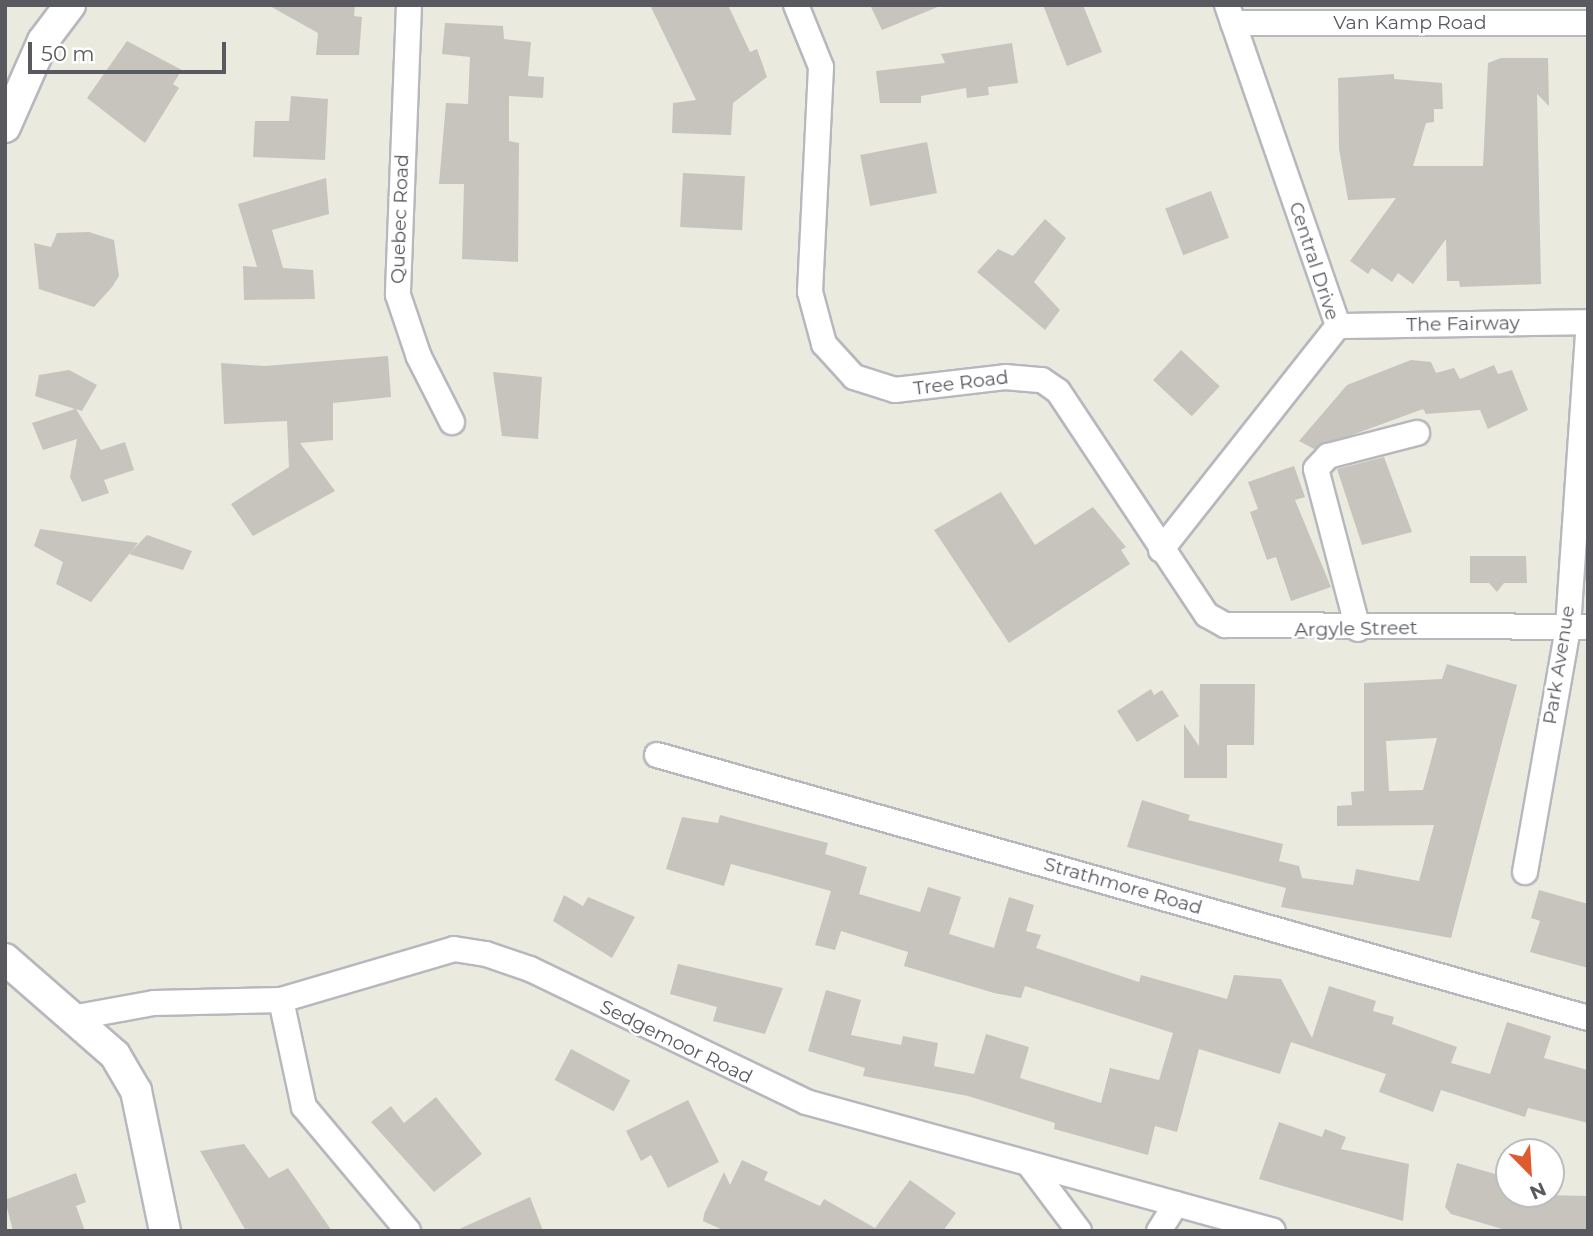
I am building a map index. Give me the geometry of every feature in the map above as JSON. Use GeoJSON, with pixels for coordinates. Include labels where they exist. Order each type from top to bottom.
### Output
{"type":"FeatureCollection","features":[{"type":"Feature","properties":{"kind":"street"},"geometry":{"type":"LineString","coordinates":[[5,127],[43,41],[70,5]]}},
{"type":"Feature","properties":{"kind":"street","name":"Quebec Road"},"geometry":{"type":"LineString","coordinates":[[409,5],[398,295],[419,357],[452,422]]}},
{"type":"Feature","properties":{"kind":"street","name":"Tree Road"},"geometry":{"type":"LineString","coordinates":[[796,5],[821,67],[810,292],[835,361],[863,382],[895,390],[1005,377],[1042,380],[1058,391],[1161,550]]}},
{"type":"Feature","properties":{"kind":"street","name":"Central Drive"},"geometry":{"type":"LineString","coordinates":[[1161,550],[1338,326],[1230,14]]}},
{"type":"Feature","properties":{"kind":"street","name":"Van Kamp Road"},"geometry":{"type":"LineString","coordinates":[[1230,14],[1588,23]]}},
{"type":"Feature","properties":{"kind":"street","name":"The Fairway"},"geometry":{"type":"LineString","coordinates":[[1338,326],[1588,322]]}},
{"type":"Feature","properties":{"kind":"street","name":"Park Avenue"},"geometry":{"type":"LineString","coordinates":[[1525,872],[1578,627],[1588,330]]}},
{"type":"Feature","properties":{"kind":"street"},"geometry":{"type":"LineString","coordinates":[[1358,629],[1316,469],[1328,456],[1417,433]]}},
{"type":"Feature","properties":{"kind":"street","name":"Argyle Street"},"geometry":{"type":"LineString","coordinates":[[1161,550],[1207,615],[1225,625],[1358,629],[1578,627]]}},
{"type":"Feature","properties":{"kind":"street","name":"Strathmore Road"},"geometry":{"type":"LineString","coordinates":[[657,755],[1588,1018]]}},
{"type":"Feature","properties":{"kind":"street","name":"Sedgemoor Road"},"geometry":{"type":"LineString","coordinates":[[77,1017],[155,1003],[281,1000],[442,952],[485,954],[530,969],[806,1102],[1031,1167],[1273,1231]]}},
{"type":"Feature","properties":{"kind":"street"},"geometry":{"type":"LineString","coordinates":[[5,958],[77,1017],[115,1055],[136,1091],[165,1231]]}},
{"type":"Feature","properties":{"kind":"street"},"geometry":{"type":"LineString","coordinates":[[281,1000],[304,1107],[408,1231]]}},
{"type":"Feature","properties":{"kind":"street"},"geometry":{"type":"LineString","coordinates":[[1031,1167],[1079,1231]]}},
{"type":"Feature","properties":{"kind":"street"},"geometry":{"type":"LineString","coordinates":[[1159,1231],[1176,1204]]}},
{"type":"Feature","properties":{"kind":"building"},"geometry":{"type":"Polygon","coordinates":[[[268,5],[355,5],[354,16],[362,17],[359,55],[316,55],[318,33],[268,5]]]}},
{"type":"Feature","properties":{"kind":"building"},"geometry":{"type":"Polygon","coordinates":[[[650,5],[728,5],[750,52],[757,49],[767,77],[733,103],[731,135],[672,133],[673,103],[696,100],[650,5]]]}},
{"type":"Feature","properties":{"kind":"building"},"geometry":{"type":"Polygon","coordinates":[[[870,5],[940,5],[940,6],[882,30],[870,5]]]}},
{"type":"Feature","properties":{"kind":"building"},"geometry":{"type":"Polygon","coordinates":[[[1043,5],[1083,5],[1102,52],[1067,66],[1043,5]]]}},
{"type":"Feature","properties":{"kind":"building"},"geometry":{"type":"Polygon","coordinates":[[[445,23],[503,26],[504,39],[531,42],[528,76],[544,77],[543,98],[509,96],[509,141],[519,143],[518,262],[462,259],[464,184],[439,184],[446,103],[468,104],[470,57],[442,54],[445,23]]]}},
{"type":"Feature","properties":{"kind":"building"},"geometry":{"type":"Polygon","coordinates":[[[127,41],[182,70],[173,84],[179,88],[145,143],[87,98],[127,41]]]}},
{"type":"Feature","properties":{"kind":"building"},"geometry":{"type":"Polygon","coordinates":[[[1012,43],[1018,83],[988,87],[989,95],[967,98],[966,88],[921,96],[921,103],[880,103],[876,71],[945,63],[941,54],[1012,43]]]}},
{"type":"Feature","properties":{"kind":"building"},"geometry":{"type":"Polygon","coordinates":[[[1501,58],[1548,58],[1549,106],[1537,94],[1541,284],[1460,287],[1459,281],[1447,281],[1446,239],[1413,284],[1398,273],[1392,282],[1372,268],[1368,274],[1350,261],[1396,198],[1348,200],[1339,149],[1338,78],[1394,74],[1394,79],[1442,83],[1443,109],[1434,109],[1434,122],[1426,123],[1413,166],[1483,166],[1488,63],[1501,58]]]}},
{"type":"Feature","properties":{"kind":"building"},"geometry":{"type":"Polygon","coordinates":[[[291,96],[328,99],[325,160],[253,157],[255,121],[289,121],[291,96]]]}},
{"type":"Feature","properties":{"kind":"building"},"geometry":{"type":"Polygon","coordinates":[[[927,142],[937,193],[870,206],[860,155],[927,142]]]}},
{"type":"Feature","properties":{"kind":"building"},"geometry":{"type":"Polygon","coordinates":[[[683,173],[745,176],[742,230],[680,227],[683,173]]]}},
{"type":"Feature","properties":{"kind":"building"},"geometry":{"type":"Polygon","coordinates":[[[326,178],[329,214],[272,230],[283,268],[313,270],[315,299],[244,300],[243,266],[257,267],[238,204],[326,178]]]}},
{"type":"Feature","properties":{"kind":"building"},"geometry":{"type":"Polygon","coordinates":[[[1211,191],[1229,238],[1183,255],[1165,209],[1211,191]]]}},
{"type":"Feature","properties":{"kind":"building"},"geometry":{"type":"Polygon","coordinates":[[[1045,219],[1066,238],[1034,282],[1060,310],[1045,330],[977,272],[998,249],[1013,256],[1045,219]]]}},
{"type":"Feature","properties":{"kind":"building"},"geometry":{"type":"Polygon","coordinates":[[[89,232],[114,240],[119,276],[112,287],[94,307],[39,289],[34,243],[51,247],[57,233],[89,232]]]}},
{"type":"Feature","properties":{"kind":"building"},"geometry":{"type":"Polygon","coordinates":[[[1181,350],[1220,386],[1192,416],[1153,380],[1181,350]]]}},
{"type":"Feature","properties":{"kind":"building"},"geometry":{"type":"Polygon","coordinates":[[[388,356],[391,397],[333,403],[333,440],[300,443],[335,491],[253,536],[231,504],[289,467],[287,421],[224,424],[221,363],[265,366],[388,356]]]}},
{"type":"Feature","properties":{"kind":"building"},"geometry":{"type":"Polygon","coordinates":[[[1411,360],[1431,362],[1436,373],[1454,368],[1460,379],[1494,365],[1498,374],[1512,370],[1528,410],[1488,429],[1480,410],[1426,414],[1423,409],[1314,449],[1299,441],[1347,385],[1411,360]]]}},
{"type":"Feature","properties":{"kind":"building"},"geometry":{"type":"Polygon","coordinates":[[[69,370],[97,385],[82,411],[76,409],[101,450],[125,442],[134,470],[104,480],[109,493],[82,502],[70,477],[77,439],[43,450],[32,423],[75,409],[35,396],[39,375],[69,370]]]}},
{"type":"Feature","properties":{"kind":"building"},"geometry":{"type":"Polygon","coordinates":[[[493,372],[542,377],[538,439],[502,436],[493,372]]]}},
{"type":"Feature","properties":{"kind":"building"},"geometry":{"type":"Polygon","coordinates":[[[1384,457],[1412,532],[1362,545],[1337,469],[1384,457]]]}},
{"type":"Feature","properties":{"kind":"building"},"geometry":{"type":"Polygon","coordinates":[[[1294,466],[1305,497],[1295,500],[1331,587],[1291,601],[1276,557],[1267,560],[1250,512],[1258,509],[1248,482],[1294,466]]]}},
{"type":"Feature","properties":{"kind":"building"},"geometry":{"type":"Polygon","coordinates":[[[1001,492],[1035,545],[1093,507],[1126,547],[1121,550],[1130,564],[1009,643],[934,530],[1001,492]]]}},
{"type":"Feature","properties":{"kind":"building"},"geometry":{"type":"Polygon","coordinates":[[[40,529],[138,543],[91,602],[56,584],[63,562],[34,546],[40,529]]]}},
{"type":"Feature","properties":{"kind":"building"},"geometry":{"type":"Polygon","coordinates":[[[147,535],[192,551],[183,570],[129,554],[147,535]]]}},
{"type":"Feature","properties":{"kind":"building"},"geometry":{"type":"Polygon","coordinates":[[[1470,556],[1526,556],[1527,583],[1504,583],[1497,592],[1489,583],[1470,583],[1470,556]]]}},
{"type":"Feature","properties":{"kind":"building"},"geometry":{"type":"Polygon","coordinates":[[[1447,664],[1517,685],[1451,938],[1281,907],[1286,888],[1127,847],[1142,800],[1190,815],[1188,820],[1283,844],[1279,861],[1299,866],[1302,878],[1353,885],[1356,869],[1419,881],[1434,825],[1337,826],[1337,806],[1352,805],[1351,792],[1364,791],[1364,683],[1442,679],[1447,664]],[[1437,738],[1386,741],[1389,791],[1423,790],[1437,738]]]}},
{"type":"Feature","properties":{"kind":"building"},"geometry":{"type":"Polygon","coordinates":[[[1200,684],[1255,684],[1254,745],[1227,745],[1227,778],[1184,778],[1184,724],[1199,746],[1200,684]]]}},
{"type":"Feature","properties":{"kind":"building"},"geometry":{"type":"Polygon","coordinates":[[[1151,689],[1154,695],[1162,690],[1179,716],[1137,742],[1117,711],[1151,689]]]}},
{"type":"Feature","properties":{"kind":"building"},"geometry":{"type":"Polygon","coordinates":[[[720,815],[828,843],[825,854],[867,867],[859,894],[920,912],[928,887],[961,897],[949,934],[994,948],[1009,897],[1034,905],[1026,931],[1041,935],[1036,948],[1139,982],[1141,975],[1227,999],[1234,975],[1281,979],[1312,1038],[1329,986],[1376,1001],[1373,1011],[1394,1017],[1392,1024],[1457,1047],[1451,1063],[1490,1074],[1507,1022],[1551,1036],[1544,1058],[1588,1070],[1588,1123],[1528,1108],[1525,1117],[1441,1090],[1433,1112],[1379,1092],[1386,1074],[1291,1042],[1280,1074],[1199,1049],[1177,1132],[1155,1126],[1148,1155],[1054,1129],[1055,1123],[968,1096],[863,1076],[865,1068],[808,1051],[826,990],[861,1000],[851,1035],[901,1045],[903,1036],[938,1043],[934,1066],[974,1074],[986,1034],[1029,1047],[1020,1078],[1101,1103],[1110,1068],[1159,1080],[1173,1033],[1025,986],[1021,998],[994,993],[904,966],[908,952],[841,931],[835,950],[815,945],[831,891],[731,864],[724,886],[666,869],[682,817],[718,823],[720,815]]]}},
{"type":"Feature","properties":{"kind":"building"},"geometry":{"type":"Polygon","coordinates":[[[1539,890],[1588,904],[1588,968],[1530,952],[1540,921],[1531,918],[1539,890]]]}},
{"type":"Feature","properties":{"kind":"building"},"geometry":{"type":"Polygon","coordinates":[[[564,895],[583,906],[588,897],[635,917],[612,958],[553,921],[564,895]]]}},
{"type":"Feature","properties":{"kind":"building"},"geometry":{"type":"Polygon","coordinates":[[[678,964],[783,988],[765,1034],[713,1021],[717,1007],[670,994],[678,964]]]}},
{"type":"Feature","properties":{"kind":"building"},"geometry":{"type":"Polygon","coordinates":[[[571,1049],[630,1080],[614,1111],[555,1080],[571,1049]]]}},
{"type":"Feature","properties":{"kind":"building"},"geometry":{"type":"Polygon","coordinates":[[[436,1097],[482,1154],[434,1192],[371,1122],[391,1106],[404,1123],[436,1097]]]}},
{"type":"Feature","properties":{"kind":"building"},"geometry":{"type":"Polygon","coordinates":[[[688,1100],[719,1162],[668,1188],[651,1155],[641,1161],[626,1131],[688,1100]]]}},
{"type":"Feature","properties":{"kind":"building"},"geometry":{"type":"Polygon","coordinates":[[[1279,1122],[1322,1137],[1325,1129],[1346,1137],[1341,1149],[1409,1164],[1403,1221],[1259,1179],[1279,1122]]]}},
{"type":"Feature","properties":{"kind":"building"},"geometry":{"type":"Polygon","coordinates":[[[244,1144],[269,1178],[288,1168],[332,1231],[246,1231],[200,1151],[244,1144]]]}},
{"type":"Feature","properties":{"kind":"building"},"geometry":{"type":"Polygon","coordinates":[[[742,1160],[768,1172],[764,1180],[820,1206],[824,1199],[875,1228],[910,1180],[956,1213],[943,1231],[725,1231],[703,1221],[704,1214],[724,1172],[730,1185],[742,1160]]]}},
{"type":"Feature","properties":{"kind":"building"},"geometry":{"type":"Polygon","coordinates":[[[1457,1163],[1495,1174],[1495,1208],[1565,1208],[1565,1195],[1588,1196],[1588,1231],[1509,1231],[1451,1214],[1445,1207],[1457,1163]]]}},
{"type":"Feature","properties":{"kind":"building"},"geometry":{"type":"Polygon","coordinates":[[[76,1173],[86,1202],[76,1206],[85,1231],[13,1231],[5,1200],[76,1173]]]}},
{"type":"Feature","properties":{"kind":"building"},"geometry":{"type":"Polygon","coordinates":[[[530,1197],[543,1231],[455,1231],[530,1197]]]}}]}
